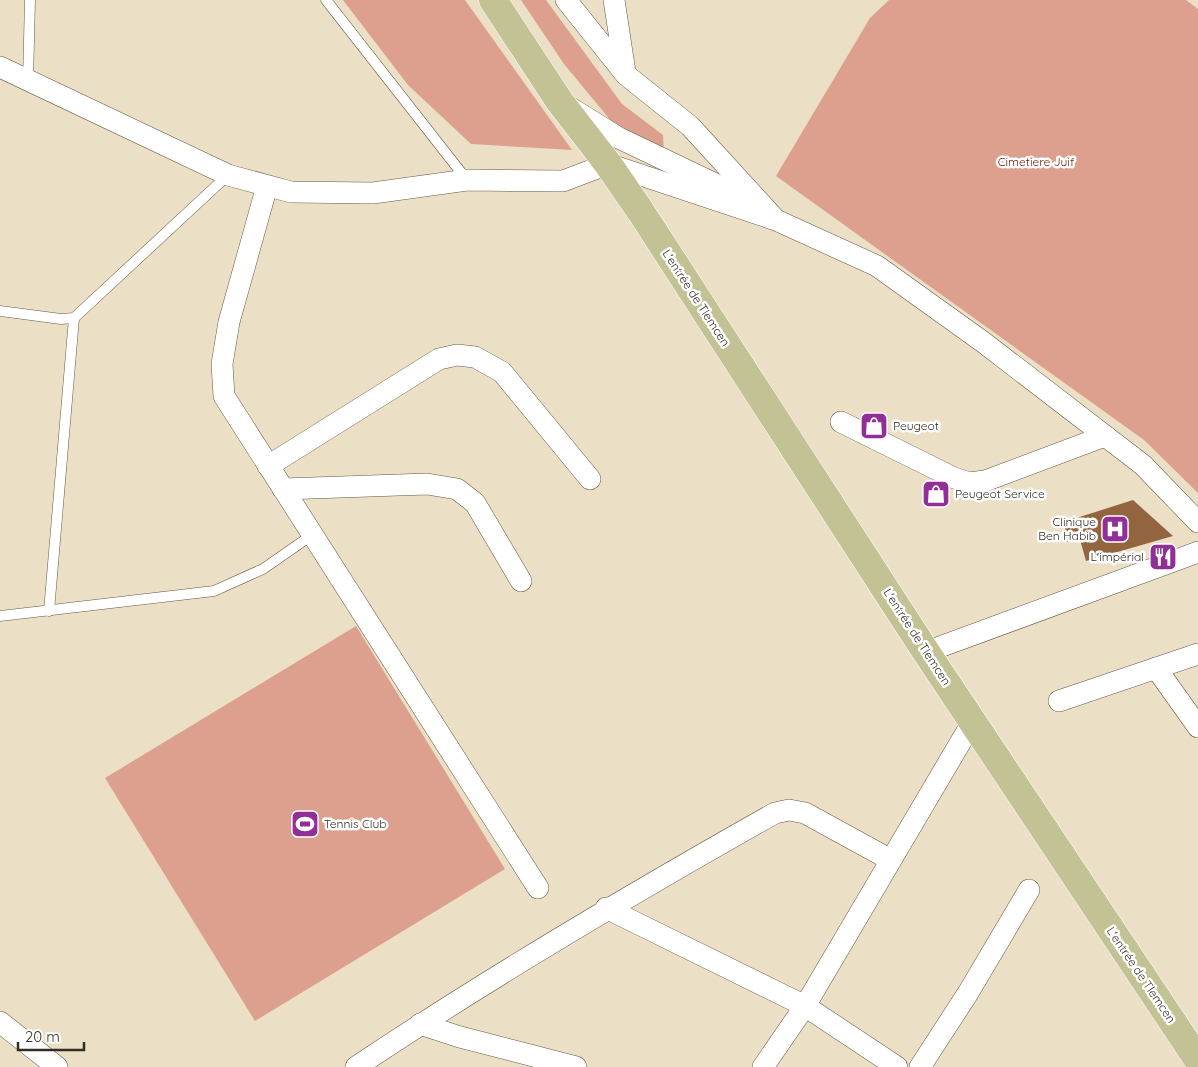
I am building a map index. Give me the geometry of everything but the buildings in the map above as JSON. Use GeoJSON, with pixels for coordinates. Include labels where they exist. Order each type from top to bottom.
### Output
{"type":"FeatureCollection","features":[{"type":"Feature","properties":{"kind":"main road"},"geometry":{"type":"LineString","coordinates":[[493,0],[560,102],[608,164]]}},
{"type":"Feature","properties":{"kind":"main road","name":"L'entrée de Tlemcen"},"geometry":{"type":"LineString","coordinates":[[608,164],[926,652],[1198,1060]]}},
{"type":"Feature","properties":{"kind":"street"},"geometry":{"type":"LineString","coordinates":[[614,0],[626,75]]}},
{"type":"Feature","properties":{"kind":"street"},"geometry":{"type":"LineString","coordinates":[[570,1],[626,75],[690,126],[776,220]]}},
{"type":"Feature","properties":{"kind":"street"},"geometry":{"type":"LineString","coordinates":[[0,67],[228,176],[291,192],[373,193],[467,180],[562,181],[608,164],[776,220],[877,266],[982,342],[1142,465],[1198,522]]}},
{"type":"Feature","properties":{"kind":"street"},"geometry":{"type":"LineString","coordinates":[[560,102],[619,138],[732,192],[776,220]]}},
{"type":"Feature","properties":{"kind":"street"},"geometry":{"type":"LineString","coordinates":[[710,181],[721,160]]}},
{"type":"Feature","properties":{"kind":"street"},"geometry":{"type":"LineString","coordinates":[[267,186],[229,322],[222,364],[224,396],[538,888]]}},
{"type":"Feature","properties":{"kind":"street"},"geometry":{"type":"LineString","coordinates":[[268,466],[439,359],[457,355],[475,357],[502,372],[590,479]]}},
{"type":"Feature","properties":{"kind":"street"},"geometry":{"type":"LineString","coordinates":[[840,422],[952,477],[969,482],[985,481],[1105,436]]}},
{"type":"Feature","properties":{"kind":"street"},"geometry":{"type":"LineString","coordinates":[[283,489],[427,484],[457,489],[475,503],[522,582]]}},
{"type":"Feature","properties":{"kind":"street"},"geometry":{"type":"LineString","coordinates":[[926,652],[1198,552]]}},
{"type":"Feature","properties":{"kind":"street"},"geometry":{"type":"LineString","coordinates":[[1059,701],[1198,654]]}},
{"type":"Feature","properties":{"kind":"street"},"geometry":{"type":"LineString","coordinates":[[1156,668],[1198,727]]}},
{"type":"Feature","properties":{"kind":"street"},"geometry":{"type":"LineString","coordinates":[[763,1067],[805,1006],[889,859],[972,721]]}},
{"type":"Feature","properties":{"kind":"street"},"geometry":{"type":"LineString","coordinates":[[356,1067],[420,1024],[606,908],[775,812],[789,810],[805,813],[889,859]]}},
{"type":"Feature","properties":{"kind":"street"},"geometry":{"type":"LineString","coordinates":[[920,1067],[968,993],[1029,890]]}},
{"type":"Feature","properties":{"kind":"street"},"geometry":{"type":"LineString","coordinates":[[606,908],[805,1006],[896,1067]]}},
{"type":"Feature","properties":{"kind":"street"},"geometry":{"type":"LineString","coordinates":[[0,1022],[57,1067]]}},
{"type":"Feature","properties":{"kind":"street"},"geometry":{"type":"LineString","coordinates":[[420,1024],[576,1067]]}},
{"type":"Feature","properties":{"kind":"lane"},"geometry":{"type":"LineString","coordinates":[[28,81],[30,0]]}},
{"type":"Feature","properties":{"kind":"lane"},"geometry":{"type":"LineString","coordinates":[[326,0],[467,180]]}},
{"type":"Feature","properties":{"kind":"lane"},"geometry":{"type":"LineString","coordinates":[[0,311],[61,319],[74,318],[228,176]]}},
{"type":"Feature","properties":{"kind":"lane"},"geometry":{"type":"LineString","coordinates":[[50,611],[74,318]]}},
{"type":"Feature","properties":{"kind":"lane"},"geometry":{"type":"LineString","coordinates":[[0,616],[214,591],[263,569],[312,535]]}},
{"type":"Feature","properties":{"kind":"green space"},"geometry":{"type":"Polygon","coordinates":[[[343,0],[465,0],[572,150],[471,144],[408,85],[343,0]]]}},
{"type":"Feature","properties":{"kind":"green space"},"geometry":{"type":"Polygon","coordinates":[[[521,0],[546,0],[622,104],[663,135],[664,153],[612,122],[564,64],[521,0]]]}},
{"type":"Feature","properties":{"kind":"green space","name":"Cimetiere Juif"},"geometry":{"type":"Polygon","coordinates":[[[889,0],[1186,0],[1198,9],[1198,493],[1144,440],[776,176],[870,18],[889,0]]]}},
{"type":"Feature","properties":{"kind":"green space","name":"Tennis Club"},"geometry":{"type":"Polygon","coordinates":[[[356,626],[505,869],[255,1021],[105,778],[356,626]]]}},
{"type":"Feature","properties":{"kind":"place","name":"Peugeot"},"geometry":{"type":"Point","coordinates":[874,426]}},
{"type":"Feature","properties":{"kind":"place","name":"Peugeot Service"},"geometry":{"type":"Point","coordinates":[936,494]}},
{"type":"Feature","properties":{"kind":"place","name":"Clinique Ben Habib"},"geometry":{"type":"Point","coordinates":[1115,529]}},
{"type":"Feature","properties":{"kind":"place","name":"L'impérial"},"geometry":{"type":"Point","coordinates":[1163,557]}},
{"type":"Feature","properties":{"kind":"place","name":"Tennis Club"},"geometry":{"type":"Point","coordinates":[305,824]}}]}
